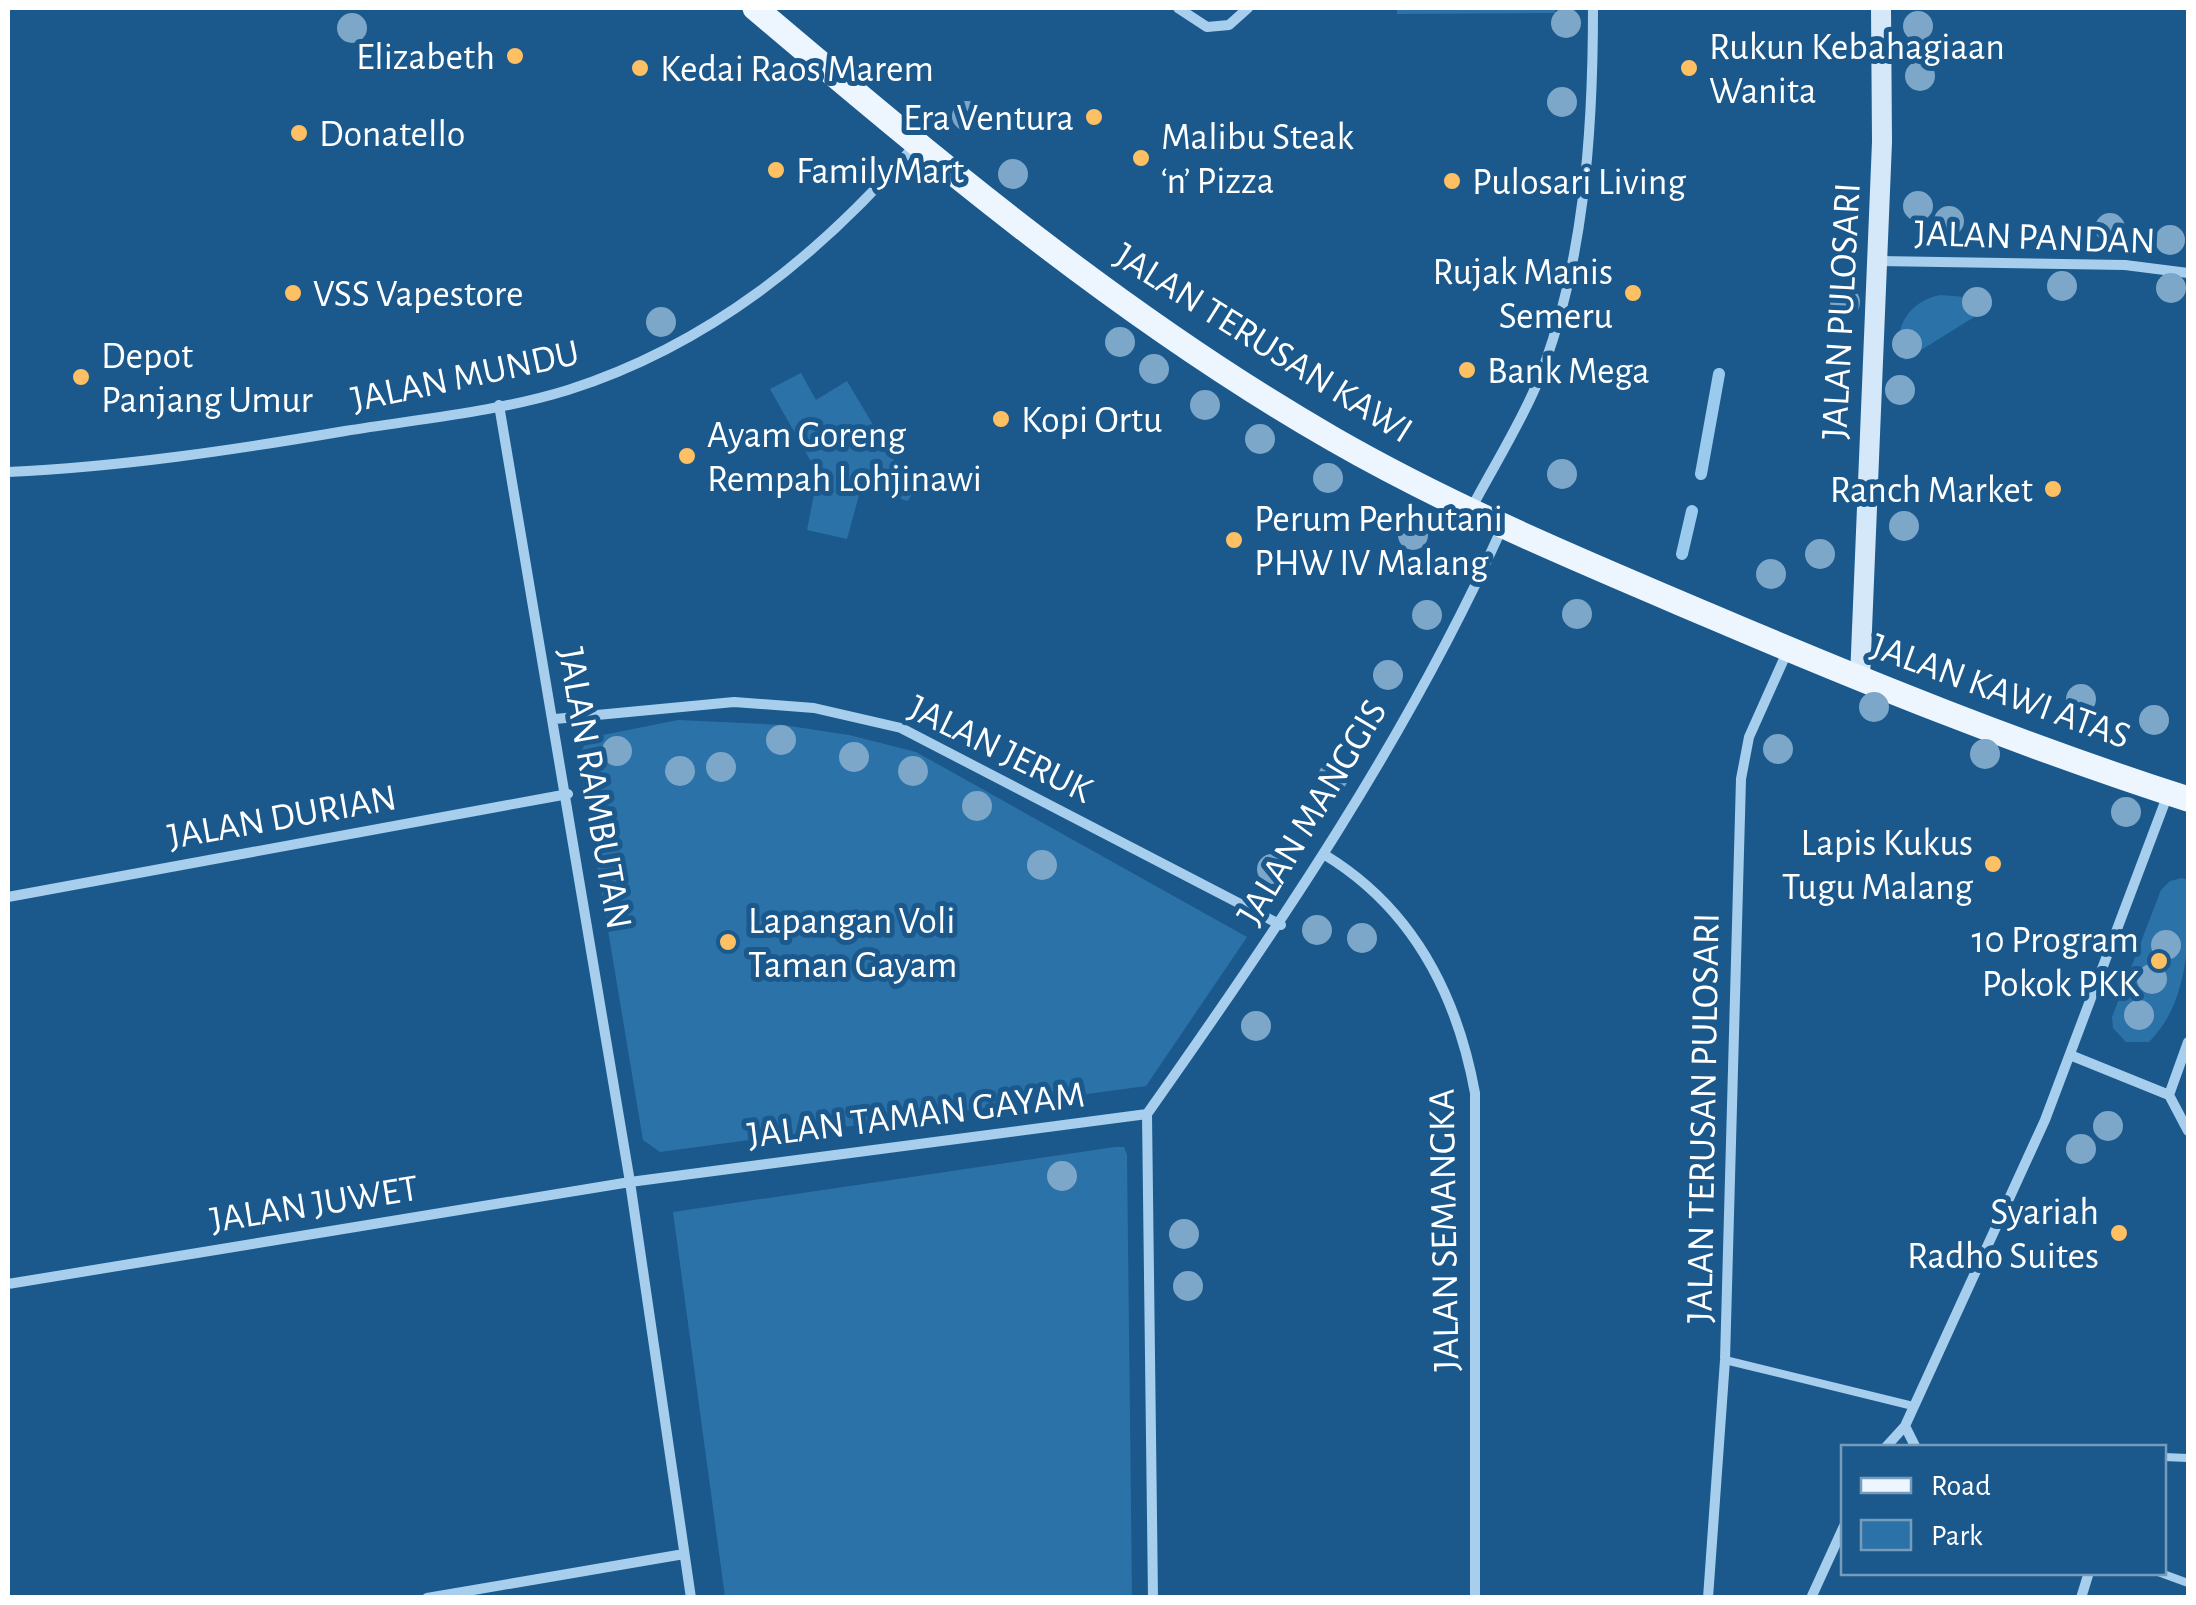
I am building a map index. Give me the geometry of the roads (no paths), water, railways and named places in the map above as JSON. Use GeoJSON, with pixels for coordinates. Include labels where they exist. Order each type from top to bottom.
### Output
{"type":"FeatureCollection","features":[{"type":"Feature","properties":{"kind":"main road","name":"JALAN TERUSAN KAWI"},"geometry":{"type":"LineString","coordinates":[[755,8],[916,144],[1080,270],[1223,369],[1334,439],[1502,527],[1789,649]]}},
{"type":"Feature","properties":{"kind":"main road","name":"JALAN PULOSARI"},"geometry":{"type":"LineString","coordinates":[[1860,678],[1878,261],[1882,8]]}},
{"type":"Feature","properties":{"kind":"main road","name":"JALAN KAWI ATAS"},"geometry":{"type":"LineString","coordinates":[[1789,649],[2178,796]]}},
{"type":"Feature","properties":{"kind":"street"},"geometry":{"type":"LineString","coordinates":[[1178,8],[1207,27],[1229,24],[1248,8]]}},
{"type":"Feature","properties":{"kind":"street"},"geometry":{"type":"LineString","coordinates":[[1470,510],[1535,389],[1555,332],[1571,265],[1583,179],[1592,8]]}},
{"type":"Feature","properties":{"kind":"street","name":"JALAN MUNDU"},"geometry":{"type":"LineString","coordinates":[[8,472],[308,438],[566,391],[641,363],[741,306],[810,255],[916,144]]}},
{"type":"Feature","properties":{"kind":"street","name":"JALAN PANDAN"},"geometry":{"type":"LineString","coordinates":[[1878,261],[2125,265],[2188,272]]}},
{"type":"Feature","properties":{"kind":"street","name":"JALAN RAMBUTAN"},"geometry":{"type":"LineString","coordinates":[[499,405],[568,794],[630,1182]]}},
{"type":"Feature","properties":{"kind":"street","name":"JALAN MANGGIS"},"geometry":{"type":"LineString","coordinates":[[1147,1114],[1280,925],[1324,855],[1400,726],[1502,527]]}},
{"type":"Feature","properties":{"kind":"street","name":"JALAN TERUSAN PULOSARI"},"geometry":{"type":"LineString","coordinates":[[1708,1598],[1726,1360],[1741,779],[1749,737],[1789,649]]}},
{"type":"Feature","properties":{"kind":"street","name":"JALAN JERUK"},"geometry":{"type":"LineString","coordinates":[[555,719],[734,702],[814,708],[901,728],[1280,925]]}},
{"type":"Feature","properties":{"kind":"street","name":"JALAN DURIAN"},"geometry":{"type":"LineString","coordinates":[[8,897],[568,794]]}},
{"type":"Feature","properties":{"kind":"street"},"geometry":{"type":"LineString","coordinates":[[1888,1445],[1914,1406],[2045,1120],[2178,796]]}},
{"type":"Feature","properties":{"kind":"street","name":"JALAN SEMANGKA"},"geometry":{"type":"LineString","coordinates":[[1324,855],[1361,877],[1402,921],[1431,963],[1466,1044],[1475,1093],[1475,1598]]}},
{"type":"Feature","properties":{"kind":"street"},"geometry":{"type":"LineString","coordinates":[[2169,1096],[2188,1042]]}},
{"type":"Feature","properties":{"kind":"street"},"geometry":{"type":"LineString","coordinates":[[2070,1055],[2169,1096],[2188,1131]]}},
{"type":"Feature","properties":{"kind":"street"},"geometry":{"type":"LineString","coordinates":[[1147,1114],[1153,1598]]}},
{"type":"Feature","properties":{"kind":"street","name":"JALAN TAMAN GAYAM"},"geometry":{"type":"LineString","coordinates":[[630,1182],[1147,1114]]}},
{"type":"Feature","properties":{"kind":"street"},"geometry":{"type":"LineString","coordinates":[[630,1182],[691,1598]]}},
{"type":"Feature","properties":{"kind":"street","name":"JALAN JUWET"},"geometry":{"type":"LineString","coordinates":[[8,1284],[630,1182]]}},
{"type":"Feature","properties":{"kind":"street"},"geometry":{"type":"LineString","coordinates":[[1904,1426],[1914,1445]]}},
{"type":"Feature","properties":{"kind":"street"},"geometry":{"type":"LineString","coordinates":[[1810,1598],[1841,1532]]}},
{"type":"Feature","properties":{"kind":"street"},"geometry":{"type":"LineString","coordinates":[[427,1598],[684,1554]]}},
{"type":"Feature","properties":{"kind":"lane"},"geometry":{"type":"LineString","coordinates":[[1726,1360],[1914,1406]]}},
{"type":"Feature","properties":{"kind":"waterway"},"geometry":{"type":"LineString","coordinates":[[1701,474],[1719,374]]}},
{"type":"Feature","properties":{"kind":"waterway"},"geometry":{"type":"LineString","coordinates":[[1682,554],[1692,511]]}},
{"type":"Feature","properties":{"kind":"place","name":"Elizabeth"},"geometry":{"type":"Point","coordinates":[515,56]}},
{"type":"Feature","properties":{"kind":"place","name":"Kedai Raos Marem"},"geometry":{"type":"Point","coordinates":[640,68]}},
{"type":"Feature","properties":{"kind":"place","name":"Rukun Kebahagiaan Wanita"},"geometry":{"type":"Point","coordinates":[1689,68]}},
{"type":"Feature","properties":{"kind":"place","name":"Era Ventura"},"geometry":{"type":"Point","coordinates":[1094,117]}},
{"type":"Feature","properties":{"kind":"place","name":"Donatello"},"geometry":{"type":"Point","coordinates":[299,133]}},
{"type":"Feature","properties":{"kind":"place","name":"Malibu Steak ‘n’ Pizza"},"geometry":{"type":"Point","coordinates":[1141,158]}},
{"type":"Feature","properties":{"kind":"place","name":"FamilyMart"},"geometry":{"type":"Point","coordinates":[776,170]}},
{"type":"Feature","properties":{"kind":"place","name":"Pulosari Living"},"geometry":{"type":"Point","coordinates":[1452,181]}},
{"type":"Feature","properties":{"kind":"place","name":"VSS Vapestore"},"geometry":{"type":"Point","coordinates":[293,293]}},
{"type":"Feature","properties":{"kind":"place","name":"Rujak Manis Semeru"},"geometry":{"type":"Point","coordinates":[1633,293]}},
{"type":"Feature","properties":{"kind":"place","name":"Bank Mega"},"geometry":{"type":"Point","coordinates":[1467,370]}},
{"type":"Feature","properties":{"kind":"place","name":"Depot Panjang Umur"},"geometry":{"type":"Point","coordinates":[81,377]}},
{"type":"Feature","properties":{"kind":"place","name":"Kopi Ortu"},"geometry":{"type":"Point","coordinates":[1001,419]}},
{"type":"Feature","properties":{"kind":"place","name":"Ayam Goreng Rempah Lohjinawi"},"geometry":{"type":"Point","coordinates":[687,456]}},
{"type":"Feature","properties":{"kind":"place","name":"Ranch Market"},"geometry":{"type":"Point","coordinates":[2053,489]}},
{"type":"Feature","properties":{"kind":"place","name":"Perum Perhutani PHW IV Malang"},"geometry":{"type":"Point","coordinates":[1234,540]}},
{"type":"Feature","properties":{"kind":"place","name":"Lapis Kukus Tugu Malang"},"geometry":{"type":"Point","coordinates":[1993,864]}},
{"type":"Feature","properties":{"kind":"place","name":"Lapangan Voli Taman Gayam"},"geometry":{"type":"Point","coordinates":[728,942]}},
{"type":"Feature","properties":{"kind":"place","name":"10 Program Pokok PKK"},"geometry":{"type":"Point","coordinates":[2159,961]}},
{"type":"Feature","properties":{"kind":"place","name":"Syariah Radho Suites"},"geometry":{"type":"Point","coordinates":[2119,1233]}}]}
